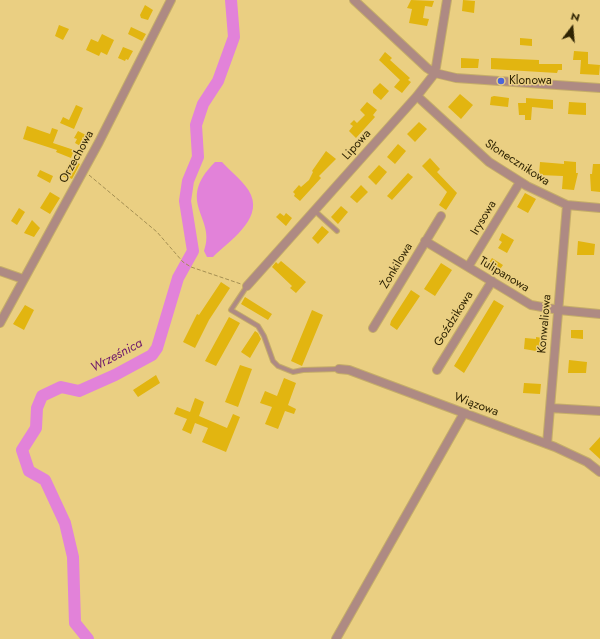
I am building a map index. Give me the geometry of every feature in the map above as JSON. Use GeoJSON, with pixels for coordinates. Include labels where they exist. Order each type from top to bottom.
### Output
{"type":"FeatureCollection","features":[{"type":"Feature","properties":{"kind":"street","name":"Orzechowa"},"geometry":{"type":"LineString","coordinates":[[0,323],[84,170],[171,0]]}},
{"type":"Feature","properties":{"kind":"street"},"geometry":{"type":"LineString","coordinates":[[354,0],[414,57],[435,73],[456,78],[600,88]]}},
{"type":"Feature","properties":{"kind":"street","name":"Lipowa"},"geometry":{"type":"LineString","coordinates":[[247,286],[417,96],[435,73],[447,0]]}},
{"type":"Feature","properties":{"kind":"street","name":"Słonecznikowa"},"geometry":{"type":"LineString","coordinates":[[417,96],[489,162],[520,182],[567,206],[600,208]]}},
{"type":"Feature","properties":{"kind":"street","name":"Irysowa"},"geometry":{"type":"LineString","coordinates":[[468,267],[520,182]]}},
{"type":"Feature","properties":{"kind":"street","name":"Konwaliowa"},"geometry":{"type":"LineString","coordinates":[[547,444],[567,206]]}},
{"type":"Feature","properties":{"kind":"street","name":"Żonkilowa"},"geometry":{"type":"LineString","coordinates":[[373,328],[441,216]]}},
{"type":"Feature","properties":{"kind":"street","name":"Tulipanowa"},"geometry":{"type":"LineString","coordinates":[[426,241],[531,305],[559,310],[600,314]]}},
{"type":"Feature","properties":{"kind":"street"},"geometry":{"type":"LineString","coordinates":[[0,271],[23,279]]}},
{"type":"Feature","properties":{"kind":"street","name":"Goździkowa"},"geometry":{"type":"LineString","coordinates":[[437,370],[492,281]]}},
{"type":"Feature","properties":{"kind":"street","name":"Wiązowa"},"geometry":{"type":"LineString","coordinates":[[339,369],[349,370],[547,444],[587,462],[600,472]]}},
{"type":"Feature","properties":{"kind":"street"},"geometry":{"type":"LineString","coordinates":[[550,408],[600,411]]}},
{"type":"Feature","properties":{"kind":"street"},"geometry":{"type":"LineString","coordinates":[[336,639],[464,413]]}},
{"type":"Feature","properties":{"kind":"lane"},"geometry":{"type":"LineString","coordinates":[[314,210],[337,231]]}},
{"type":"Feature","properties":{"kind":"lane"},"geometry":{"type":"LineString","coordinates":[[247,286],[231,310],[258,326],[264,336],[273,361],[278,366],[293,372],[303,370],[339,369]]}},
{"type":"Feature","properties":{"kind":"path"},"geometry":{"type":"LineString","coordinates":[[84,170],[157,232],[183,262],[191,267],[247,286]]}},
{"type":"Feature","properties":{"kind":"shaded area"},"geometry":{"type":"Polygon","coordinates":[[[215,162],[222,162],[242,182],[251,195],[253,204],[252,213],[242,230],[213,257],[207,257],[204,251],[207,239],[197,199],[198,188],[203,176],[215,162]]]}},
{"type":"Feature","properties":{"kind":"building"},"geometry":{"type":"Polygon","coordinates":[[[411,0],[434,1],[432,7],[425,6],[423,18],[429,19],[427,26],[409,23],[412,9],[407,8],[411,0]]]}},
{"type":"Feature","properties":{"kind":"building"},"geometry":{"type":"Polygon","coordinates":[[[463,0],[475,1],[474,13],[462,11],[463,0]]]}},
{"type":"Feature","properties":{"kind":"building"},"geometry":{"type":"Polygon","coordinates":[[[145,5],[153,10],[148,20],[141,18],[140,15],[145,5]]]}},
{"type":"Feature","properties":{"kind":"building"},"geometry":{"type":"Polygon","coordinates":[[[59,25],[69,29],[63,40],[55,36],[59,25]]]}},
{"type":"Feature","properties":{"kind":"building"},"geometry":{"type":"Polygon","coordinates":[[[131,27],[146,34],[142,41],[128,34],[131,27]]]}},
{"type":"Feature","properties":{"kind":"building"},"geometry":{"type":"Polygon","coordinates":[[[102,34],[114,40],[107,55],[101,52],[99,56],[86,50],[91,39],[98,42],[102,34]]]}},
{"type":"Feature","properties":{"kind":"building"},"geometry":{"type":"Polygon","coordinates":[[[520,38],[532,39],[532,46],[520,45],[520,38]]]}},
{"type":"Feature","properties":{"kind":"building"},"geometry":{"type":"Polygon","coordinates":[[[123,47],[133,51],[128,60],[126,59],[125,61],[118,58],[123,47]]]}},
{"type":"Feature","properties":{"kind":"building"},"geometry":{"type":"Polygon","coordinates":[[[574,51],[588,52],[588,64],[600,65],[599,75],[580,74],[581,60],[573,60],[574,51]]]}},
{"type":"Feature","properties":{"kind":"building"},"geometry":{"type":"Polygon","coordinates":[[[385,52],[392,58],[390,60],[410,78],[408,80],[411,82],[402,93],[394,87],[400,80],[379,60],[385,52]]]}},
{"type":"Feature","properties":{"kind":"building"},"geometry":{"type":"Polygon","coordinates":[[[461,58],[479,59],[478,68],[461,68],[461,58]]]}},
{"type":"Feature","properties":{"kind":"building"},"geometry":{"type":"Polygon","coordinates":[[[491,58],[539,60],[539,64],[562,64],[562,70],[558,70],[557,73],[491,69],[491,58]]]}},
{"type":"Feature","properties":{"kind":"building"},"geometry":{"type":"Polygon","coordinates":[[[380,83],[389,91],[381,100],[373,93],[373,90],[380,83]]]}},
{"type":"Feature","properties":{"kind":"building"},"geometry":{"type":"Polygon","coordinates":[[[460,94],[473,105],[461,119],[448,107],[460,94]]]}},
{"type":"Feature","properties":{"kind":"building"},"geometry":{"type":"Polygon","coordinates":[[[491,97],[509,98],[508,107],[490,105],[491,97]]]}},
{"type":"Feature","properties":{"kind":"building"},"geometry":{"type":"Polygon","coordinates":[[[526,98],[553,100],[553,109],[532,107],[531,120],[525,120],[525,115],[519,115],[518,103],[526,103],[526,98]]]}},
{"type":"Feature","properties":{"kind":"building"},"geometry":{"type":"Polygon","coordinates":[[[367,102],[377,110],[373,115],[375,117],[356,138],[349,131],[353,126],[350,124],[354,120],[357,123],[365,115],[360,110],[367,102]]]}},
{"type":"Feature","properties":{"kind":"building"},"geometry":{"type":"Polygon","coordinates":[[[569,102],[586,103],[586,115],[568,114],[569,102]]]}},
{"type":"Feature","properties":{"kind":"building"},"geometry":{"type":"Polygon","coordinates":[[[76,105],[83,108],[74,129],[60,123],[63,117],[69,120],[76,105]]]}},
{"type":"Feature","properties":{"kind":"building"},"geometry":{"type":"Polygon","coordinates":[[[419,122],[427,129],[415,142],[407,134],[419,122]]]}},
{"type":"Feature","properties":{"kind":"building"},"geometry":{"type":"Polygon","coordinates":[[[27,126],[50,134],[52,128],[58,130],[53,143],[74,150],[71,158],[56,152],[57,150],[23,139],[27,126]]]}},
{"type":"Feature","properties":{"kind":"building"},"geometry":{"type":"Polygon","coordinates":[[[78,131],[90,137],[84,148],[75,143],[77,139],[74,138],[78,131]]]}},
{"type":"Feature","properties":{"kind":"building"},"geometry":{"type":"Polygon","coordinates":[[[398,144],[406,151],[395,164],[387,157],[398,144]]]}},
{"type":"Feature","properties":{"kind":"building"},"geometry":{"type":"Polygon","coordinates":[[[326,151],[336,159],[319,176],[321,178],[300,201],[294,196],[295,194],[293,192],[299,185],[301,187],[309,180],[313,172],[312,171],[326,151]]]}},
{"type":"Feature","properties":{"kind":"building"},"geometry":{"type":"Polygon","coordinates":[[[430,158],[440,169],[437,172],[457,193],[446,210],[439,205],[447,192],[422,166],[430,158]]]}},
{"type":"Feature","properties":{"kind":"building"},"geometry":{"type":"Polygon","coordinates":[[[71,160],[80,164],[72,179],[69,179],[62,176],[71,160]]]}},
{"type":"Feature","properties":{"kind":"building"},"geometry":{"type":"Polygon","coordinates":[[[564,161],[576,162],[576,173],[578,173],[574,190],[562,189],[563,176],[539,175],[540,162],[564,164],[564,161]]]}},
{"type":"Feature","properties":{"kind":"building"},"geometry":{"type":"Polygon","coordinates":[[[593,164],[600,164],[600,192],[591,191],[590,174],[592,174],[593,164]]]}},
{"type":"Feature","properties":{"kind":"building"},"geometry":{"type":"Polygon","coordinates":[[[379,165],[387,172],[376,185],[368,177],[379,165]]]}},
{"type":"Feature","properties":{"kind":"building"},"geometry":{"type":"Polygon","coordinates":[[[40,170],[53,176],[50,183],[37,176],[40,170]]]}},
{"type":"Feature","properties":{"kind":"building"},"geometry":{"type":"Polygon","coordinates":[[[408,173],[413,177],[392,200],[387,196],[408,173]]]}},
{"type":"Feature","properties":{"kind":"building"},"geometry":{"type":"Polygon","coordinates":[[[361,185],[368,192],[357,203],[350,197],[361,185]]]}},
{"type":"Feature","properties":{"kind":"building"},"geometry":{"type":"Polygon","coordinates":[[[50,192],[60,198],[50,214],[40,208],[50,192]]]}},
{"type":"Feature","properties":{"kind":"building"},"geometry":{"type":"Polygon","coordinates":[[[525,193],[536,199],[528,213],[517,207],[525,193]]]}},
{"type":"Feature","properties":{"kind":"building"},"geometry":{"type":"Polygon","coordinates":[[[341,206],[348,212],[338,224],[331,217],[341,206]]]}},
{"type":"Feature","properties":{"kind":"building"},"geometry":{"type":"Polygon","coordinates":[[[19,208],[25,212],[17,225],[11,221],[19,208]]]}},
{"type":"Feature","properties":{"kind":"building"},"geometry":{"type":"Polygon","coordinates":[[[280,213],[284,216],[286,213],[292,218],[286,226],[276,217],[280,213]]]}},
{"type":"Feature","properties":{"kind":"building"},"geometry":{"type":"Polygon","coordinates":[[[32,220],[40,228],[34,237],[24,233],[32,220]]]}},
{"type":"Feature","properties":{"kind":"building"},"geometry":{"type":"Polygon","coordinates":[[[322,226],[329,232],[318,244],[312,238],[322,226]]]}},
{"type":"Feature","properties":{"kind":"building"},"geometry":{"type":"Polygon","coordinates":[[[502,233],[514,240],[507,253],[498,248],[502,242],[499,240],[502,233]]]}},
{"type":"Feature","properties":{"kind":"building"},"geometry":{"type":"Polygon","coordinates":[[[578,241],[595,244],[594,255],[577,255],[578,241]]]}},
{"type":"Feature","properties":{"kind":"building"},"geometry":{"type":"Polygon","coordinates":[[[492,258],[503,265],[496,275],[486,268],[492,258]]]}},
{"type":"Feature","properties":{"kind":"building"},"geometry":{"type":"Polygon","coordinates":[[[281,261],[306,282],[296,293],[290,288],[292,286],[272,267],[276,262],[278,264],[281,261]]]}},
{"type":"Feature","properties":{"kind":"building"},"geometry":{"type":"Polygon","coordinates":[[[441,263],[452,270],[435,296],[424,289],[441,263]]]}},
{"type":"Feature","properties":{"kind":"building"},"geometry":{"type":"Polygon","coordinates":[[[221,282],[230,288],[209,320],[195,348],[183,342],[197,314],[199,315],[221,282]]]}},
{"type":"Feature","properties":{"kind":"building"},"geometry":{"type":"Polygon","coordinates":[[[411,290],[420,296],[397,330],[390,325],[391,321],[411,290]]]}},
{"type":"Feature","properties":{"kind":"building"},"geometry":{"type":"Polygon","coordinates":[[[245,297],[272,314],[268,320],[241,304],[245,297]]]}},
{"type":"Feature","properties":{"kind":"building"},"geometry":{"type":"Polygon","coordinates":[[[494,300],[504,306],[464,373],[454,366],[494,300]]]}},
{"type":"Feature","properties":{"kind":"building"},"geometry":{"type":"Polygon","coordinates":[[[25,305],[34,310],[24,330],[13,324],[25,305]]]}},
{"type":"Feature","properties":{"kind":"building"},"geometry":{"type":"Polygon","coordinates":[[[312,310],[323,315],[302,366],[291,361],[312,310]]]}},
{"type":"Feature","properties":{"kind":"building"},"geometry":{"type":"Polygon","coordinates":[[[229,317],[240,323],[216,366],[205,361],[229,317]]]}},
{"type":"Feature","properties":{"kind":"building"},"geometry":{"type":"Polygon","coordinates":[[[571,330],[583,330],[583,339],[571,338],[571,330]]]}},
{"type":"Feature","properties":{"kind":"building"},"geometry":{"type":"Polygon","coordinates":[[[255,331],[261,339],[250,358],[241,352],[255,331]]]}},
{"type":"Feature","properties":{"kind":"building"},"geometry":{"type":"Polygon","coordinates":[[[536,337],[543,338],[542,352],[524,349],[525,338],[536,339],[536,337]]]}},
{"type":"Feature","properties":{"kind":"building"},"geometry":{"type":"Polygon","coordinates":[[[569,360],[587,362],[586,373],[568,373],[569,360]]]}},
{"type":"Feature","properties":{"kind":"building"},"geometry":{"type":"Polygon","coordinates":[[[240,365],[252,369],[238,407],[225,402],[240,365]]]}},
{"type":"Feature","properties":{"kind":"building"},"geometry":{"type":"Polygon","coordinates":[[[156,375],[160,383],[138,397],[133,390],[156,375]]]}},
{"type":"Feature","properties":{"kind":"building"},"geometry":{"type":"Polygon","coordinates":[[[284,378],[296,383],[288,405],[296,409],[294,414],[285,411],[278,429],[265,424],[272,407],[260,403],[265,391],[277,396],[284,378]]]}},
{"type":"Feature","properties":{"kind":"building"},"geometry":{"type":"Polygon","coordinates":[[[524,383],[541,384],[540,394],[523,393],[524,383]]]}},
{"type":"Feature","properties":{"kind":"building"},"geometry":{"type":"Polygon","coordinates":[[[195,398],[204,402],[199,416],[227,428],[233,414],[240,417],[226,452],[202,442],[208,428],[195,423],[191,434],[182,430],[187,419],[174,414],[177,407],[190,412],[195,398]]]}},
{"type":"Feature","properties":{"kind":"building"},"geometry":{"type":"Polygon","coordinates":[[[600,437],[600,459],[589,449],[600,437]]]}},
{"type":"Feature","properties":{"kind":"waterway","name":"Wrześnica"},"geometry":{"type":"LineString","coordinates":[[88,639],[75,623],[73,557],[65,523],[45,480],[29,471],[22,450],[36,428],[37,408],[42,396],[61,387],[79,391],[115,375],[152,355],[157,348],[178,278],[193,251],[185,201],[188,181],[198,157],[196,125],[203,104],[218,81],[234,37],[231,0]]}},
{"type":"Feature","properties":{"kind":"place","name":"Klonowa"},"geometry":{"type":"Point","coordinates":[501,81]}}]}
